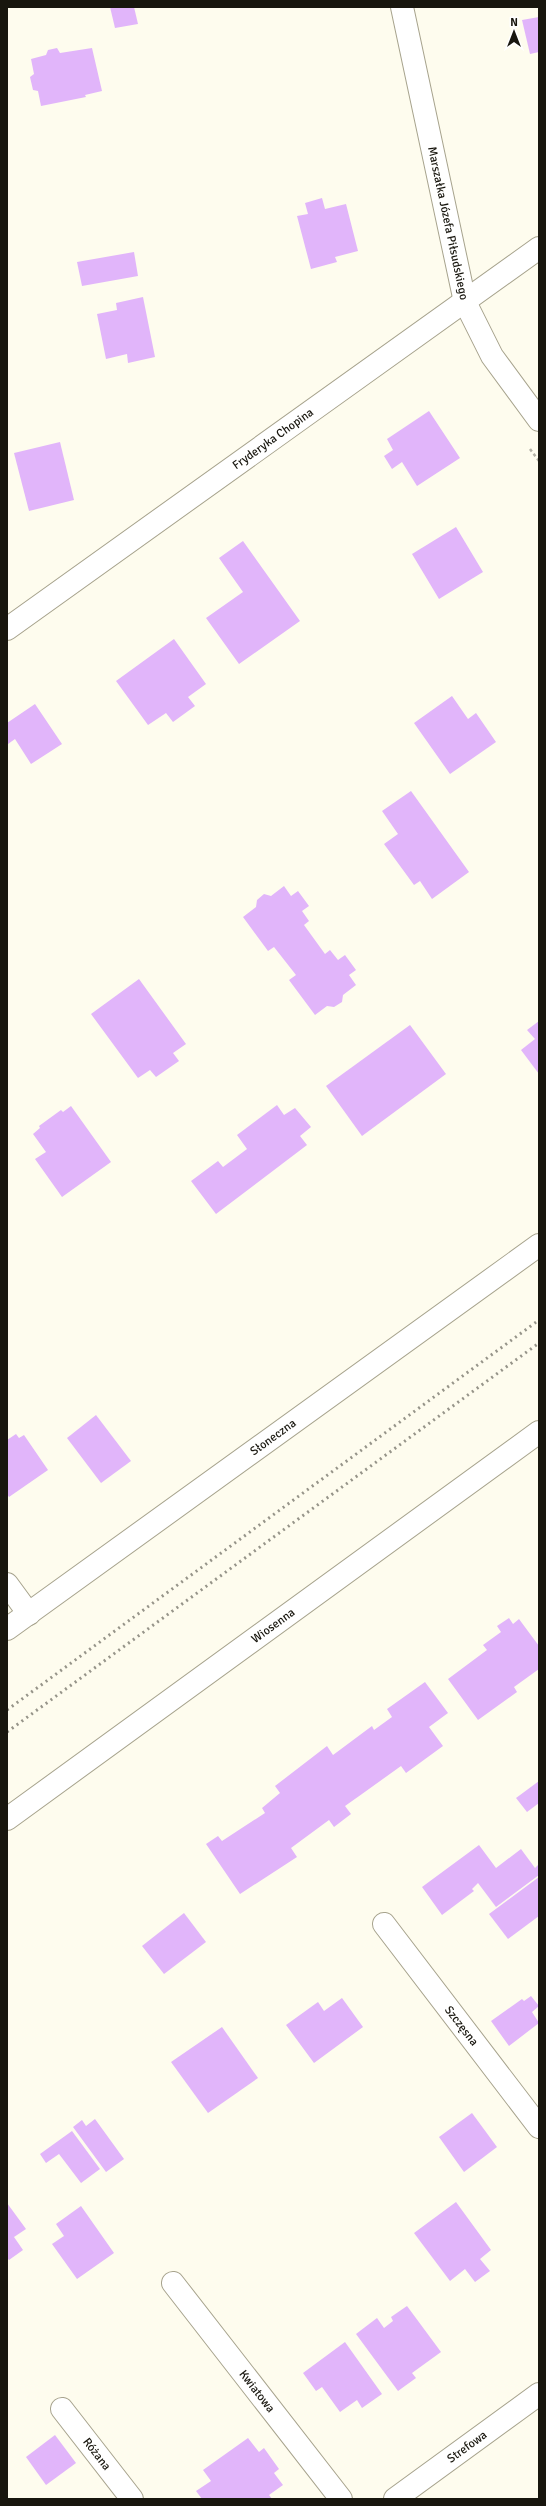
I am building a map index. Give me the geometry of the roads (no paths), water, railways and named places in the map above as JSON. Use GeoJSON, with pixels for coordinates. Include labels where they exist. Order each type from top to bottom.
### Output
{"type":"FeatureCollection","features":[{"type":"Feature","properties":{"kind":"street","name":"Marszałka Józefa Piłsudskiego"},"geometry":{"type":"LineString","coordinates":[[402,7],[465,302],[492,356],[539,420]]}},
{"type":"Feature","properties":{"kind":"street","name":"Fryderyka Chopina"},"geometry":{"type":"LineString","coordinates":[[7,629],[539,248]]}},
{"type":"Feature","properties":{"kind":"street","name":"Słoneczna"},"geometry":{"type":"LineString","coordinates":[[7,1629],[539,1244]]}},
{"type":"Feature","properties":{"kind":"street","name":"Wiosenna"},"geometry":{"type":"LineString","coordinates":[[7,1819],[539,1432]]}},
{"type":"Feature","properties":{"kind":"street"},"geometry":{"type":"LineString","coordinates":[[7,1584],[29,1614]]}},
{"type":"Feature","properties":{"kind":"street","name":"Szczęsna"},"geometry":{"type":"LineString","coordinates":[[384,1924],[539,2127]]}},
{"type":"Feature","properties":{"kind":"street","name":"Kwiatowa"},"geometry":{"type":"LineString","coordinates":[[173,2283],[341,2499]]}},
{"type":"Feature","properties":{"kind":"street","name":"Strefowa"},"geometry":{"type":"LineString","coordinates":[[395,2499],[539,2394]]}},
{"type":"Feature","properties":{"kind":"street","name":"Różana"},"geometry":{"type":"LineString","coordinates":[[62,2409],[132,2499]]}},
{"type":"Feature","properties":{"kind":"railway"},"geometry":{"type":"LineString","coordinates":[[7,1710],[539,1320]]}},
{"type":"Feature","properties":{"kind":"railway"},"geometry":{"type":"LineString","coordinates":[[7,1732],[539,1343]]}}]}
